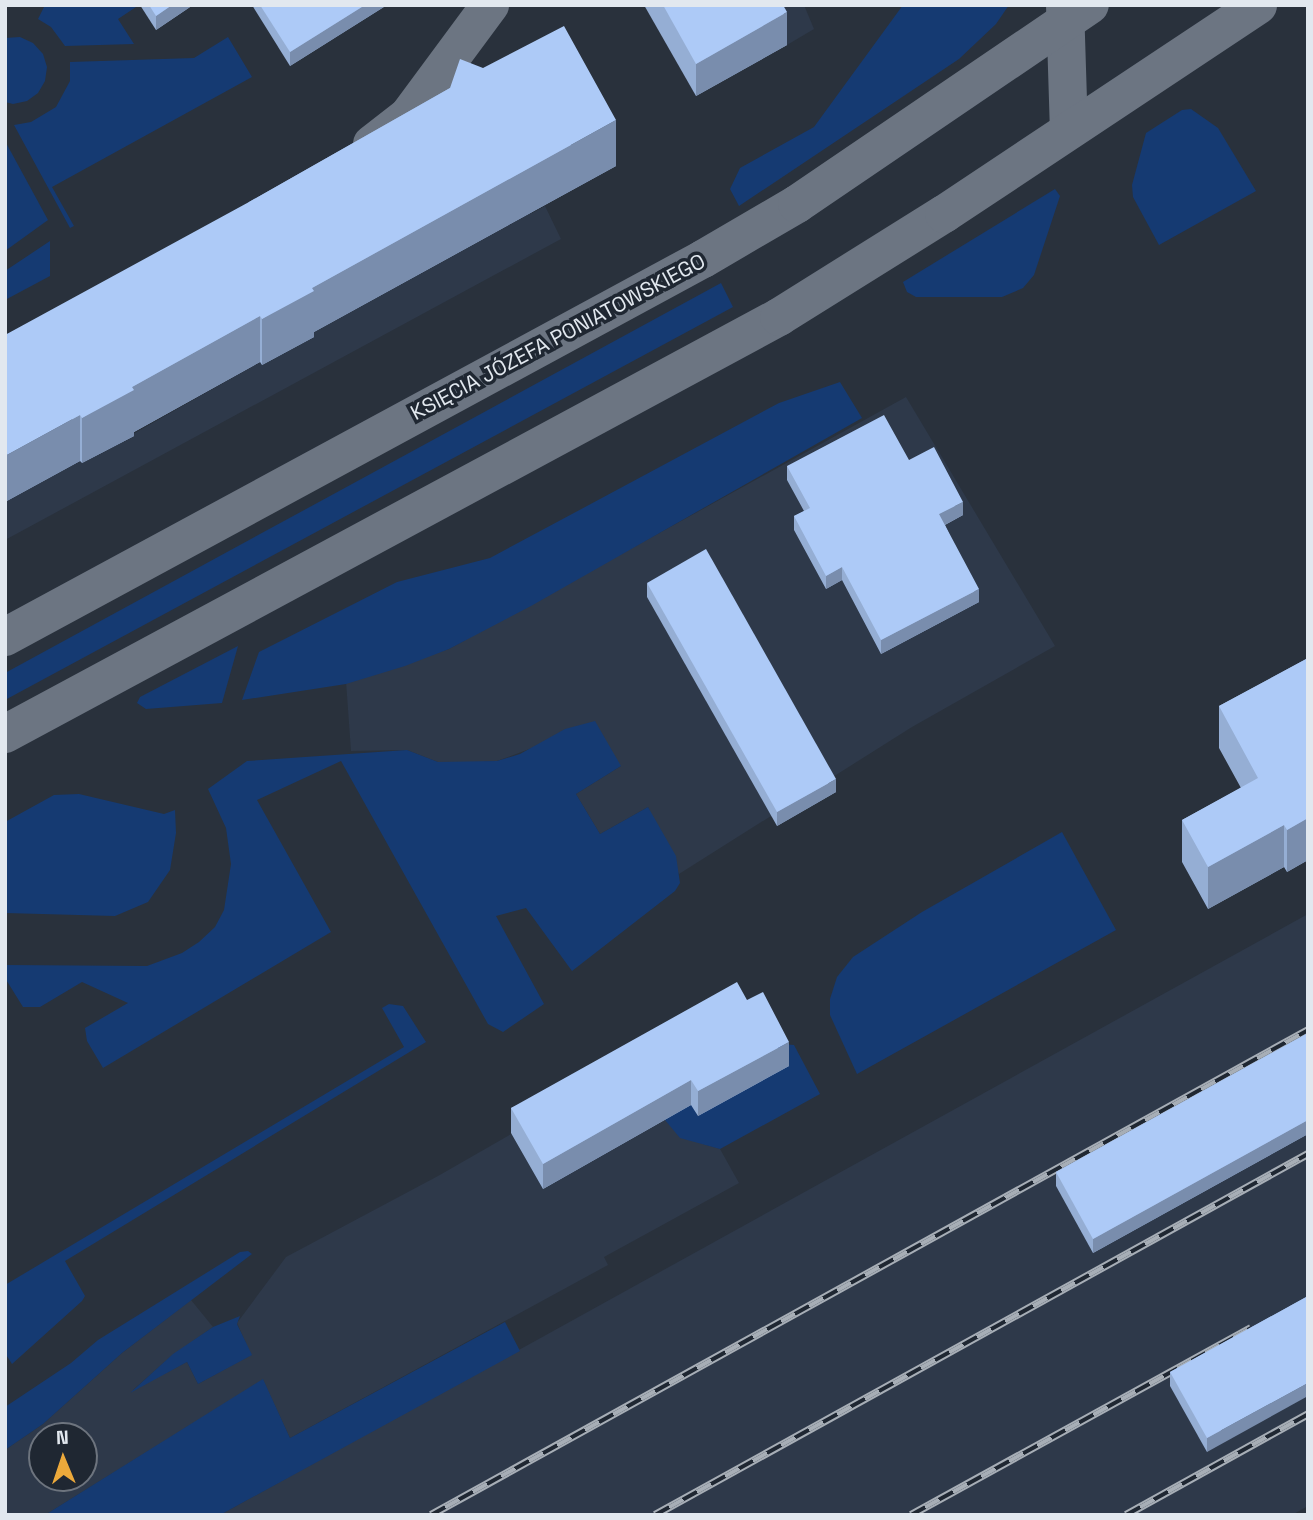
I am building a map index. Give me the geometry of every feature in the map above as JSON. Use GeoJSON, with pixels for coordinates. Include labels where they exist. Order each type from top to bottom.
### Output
{"type":"FeatureCollection","features":[{"type":"Feature","properties":{"kind":"main road"},"geometry":{"type":"LineString","coordinates":[[346,158],[381,139],[408,116],[490,5]]}},
{"type":"Feature","properties":{"kind":"main road"},"geometry":{"type":"LineString","coordinates":[[1069,130],[1074,11]]}},
{"type":"Feature","properties":{"kind":"main road","name":"KSIĘCIA JÓZEFA PONIATOWSKIEGO"},"geometry":{"type":"LineString","coordinates":[[5,637],[703,259],[797,204],[1074,11]]}},
{"type":"Feature","properties":{"kind":"main road"},"geometry":{"type":"LineString","coordinates":[[5,734],[779,317],[944,214],[1236,12]]}},
{"type":"Feature","properties":{"kind":"shaded area"},"geometry":{"type":"Polygon","coordinates":[[[45,5],[139,5],[118,19],[134,44],[65,46],[51,27],[38,19],[45,5]]]}},
{"type":"Feature","properties":{"kind":"shaded area"},"geometry":{"type":"Polygon","coordinates":[[[767,5],[804,5],[814,29],[787,45],[767,5]]]}},
{"type":"Feature","properties":{"kind":"shaded area"},"geometry":{"type":"Polygon","coordinates":[[[903,5],[1009,5],[996,24],[959,59],[739,206],[730,189],[740,168],[814,127],[903,5]]]}},
{"type":"Feature","properties":{"kind":"shaded area"},"geometry":{"type":"Polygon","coordinates":[[[20,37],[33,43],[43,54],[47,67],[45,81],[38,93],[27,101],[13,104],[5,102],[5,38],[20,37]]]}},
{"type":"Feature","properties":{"kind":"shaded area"},"geometry":{"type":"Polygon","coordinates":[[[228,37],[252,77],[52,187],[74,226],[70,228],[14,125],[31,122],[56,107],[70,81],[70,62],[194,58],[228,37]]]}},
{"type":"Feature","properties":{"kind":"shaded area"},"geometry":{"type":"Polygon","coordinates":[[[1191,109],[1218,128],[1256,191],[1159,245],[1133,197],[1132,185],[1146,133],[1182,110],[1191,109]]]}},
{"type":"Feature","properties":{"kind":"shaded area"},"geometry":{"type":"Polygon","coordinates":[[[5,141],[48,220],[5,251],[5,141]]]}},
{"type":"Feature","properties":{"kind":"shaded area"},"geometry":{"type":"Polygon","coordinates":[[[1055,189],[1060,196],[1034,275],[1023,288],[1002,297],[916,297],[907,292],[903,282],[1055,189]]]}},
{"type":"Feature","properties":{"kind":"shaded area"},"geometry":{"type":"Polygon","coordinates":[[[527,202],[532,213],[545,206],[561,239],[5,540],[5,502],[80,461],[82,463],[260,362],[263,364],[314,337],[312,333],[511,224],[527,202]]]}},
{"type":"Feature","properties":{"kind":"shaded area"},"geometry":{"type":"Polygon","coordinates":[[[50,241],[50,276],[5,300],[5,271],[50,241]]]}},
{"type":"Feature","properties":{"kind":"shaded area"},"geometry":{"type":"Polygon","coordinates":[[[721,283],[733,307],[5,700],[5,673],[721,283]]]}},
{"type":"Feature","properties":{"kind":"shaded area"},"geometry":{"type":"Polygon","coordinates":[[[840,382],[862,418],[531,606],[449,649],[405,666],[346,684],[242,700],[259,652],[397,582],[490,558],[779,403],[840,382]]]}},
{"type":"Feature","properties":{"kind":"shaded area"},"geometry":{"type":"Polygon","coordinates":[[[906,397],[1055,646],[912,727],[679,874],[648,807],[600,834],[576,794],[621,766],[532,748],[497,761],[470,763],[438,762],[407,750],[351,751],[346,681],[449,649],[906,397]]]}},
{"type":"Feature","properties":{"kind":"shaded area"},"geometry":{"type":"Polygon","coordinates":[[[238,646],[222,703],[146,709],[137,703],[140,697],[238,646]]]}},
{"type":"Feature","properties":{"kind":"shaded area"},"geometry":{"type":"Polygon","coordinates":[[[595,721],[621,766],[576,794],[600,834],[648,807],[676,856],[680,883],[675,891],[572,971],[526,908],[496,916],[544,1004],[503,1032],[488,1024],[341,761],[257,800],[331,932],[103,1068],[87,1041],[85,1028],[128,1003],[82,982],[40,1007],[23,1007],[5,978],[5,965],[147,966],[182,953],[199,942],[215,927],[224,910],[231,864],[226,828],[208,789],[247,761],[407,750],[438,762],[497,761],[520,754],[565,729],[595,721]]]}},
{"type":"Feature","properties":{"kind":"shaded area"},"geometry":{"type":"Polygon","coordinates":[[[79,794],[164,814],[175,810],[176,833],[170,870],[148,902],[115,916],[5,913],[5,822],[54,795],[79,794]]]}},
{"type":"Feature","properties":{"kind":"shaded area"},"geometry":{"type":"Polygon","coordinates":[[[1062,832],[1116,930],[857,1074],[830,1015],[830,999],[837,977],[853,957],[922,912],[1062,832]]]}},
{"type":"Feature","properties":{"kind":"shaded area"},"geometry":{"type":"Polygon","coordinates":[[[1308,914],[1308,1506],[1292,1515],[220,1515],[1308,914]]]}},
{"type":"Feature","properties":{"kind":"shaded area"},"geometry":{"type":"Polygon","coordinates":[[[389,1004],[403,1006],[426,1042],[65,1261],[85,1296],[12,1364],[5,1353],[5,1285],[404,1047],[382,1008],[389,1004]]]}},
{"type":"Feature","properties":{"kind":"shaded area"},"geometry":{"type":"Polygon","coordinates":[[[781,1044],[794,1045],[820,1094],[720,1149],[680,1138],[659,1111],[687,1096],[698,1116],[781,1044]]]}},
{"type":"Feature","properties":{"kind":"shaded area"},"geometry":{"type":"Polygon","coordinates":[[[633,1064],[680,1137],[720,1149],[739,1183],[604,1257],[608,1265],[290,1438],[263,1380],[98,1482],[98,1422],[45,1422],[122,1353],[191,1300],[213,1327],[168,1359],[133,1390],[187,1362],[198,1384],[251,1355],[237,1323],[286,1257],[438,1176],[633,1064]]]}},
{"type":"Feature","properties":{"kind":"shaded area"},"geometry":{"type":"Polygon","coordinates":[[[248,1251],[252,1254],[122,1353],[45,1422],[28,1422],[28,1434],[5,1450],[5,1407],[71,1363],[98,1340],[240,1252],[248,1251]]]}},
{"type":"Feature","properties":{"kind":"shaded area"},"geometry":{"type":"Polygon","coordinates":[[[240,1316],[237,1324],[252,1355],[198,1384],[187,1362],[130,1393],[173,1354],[213,1327],[240,1316]]]}},
{"type":"Feature","properties":{"kind":"shaded area"},"geometry":{"type":"Polygon","coordinates":[[[505,1322],[520,1351],[220,1515],[45,1515],[82,1492],[98,1492],[98,1482],[263,1379],[290,1438],[505,1322]]]}},
{"type":"Feature","properties":{"kind":"shaded area"},"geometry":{"type":"Polygon","coordinates":[[[28,1434],[28,1492],[82,1492],[45,1515],[5,1515],[5,1450],[28,1434]]]}},
{"type":"Feature","properties":{"kind":"building"},"geometry":{"type":"Polygon","coordinates":[[[149,5],[172,5],[156,16],[149,5]]]}},
{"type":"Feature","properties":{"kind":"building"},"geometry":{"type":"Polygon","coordinates":[[[260,5],[365,5],[290,52],[260,5]]]}},
{"type":"Feature","properties":{"kind":"building"},"geometry":{"type":"Polygon","coordinates":[[[663,5],[783,5],[787,12],[696,64],[663,5]]]}},
{"type":"Feature","properties":{"kind":"building"},"geometry":{"type":"Polygon","coordinates":[[[564,26],[616,120],[312,288],[314,291],[262,319],[260,316],[132,387],[134,390],[82,418],[80,415],[5,456],[5,335],[249,202],[450,88],[460,59],[483,68],[564,26]]]}},
{"type":"Feature","properties":{"kind":"building"},"geometry":{"type":"Polygon","coordinates":[[[884,415],[909,460],[934,447],[963,502],[939,514],[979,589],[881,640],[842,567],[826,576],[794,516],[810,508],[787,466],[884,415]]]}},
{"type":"Feature","properties":{"kind":"building"},"geometry":{"type":"Polygon","coordinates":[[[706,549],[836,779],[777,812],[647,583],[706,549]]]}},
{"type":"Feature","properties":{"kind":"building"},"geometry":{"type":"Polygon","coordinates":[[[1308,658],[1308,818],[1287,830],[1284,825],[1208,867],[1182,820],[1258,778],[1219,706],[1308,658]]]}},
{"type":"Feature","properties":{"kind":"building"},"geometry":{"type":"Polygon","coordinates":[[[737,982],[747,1000],[763,992],[789,1042],[698,1091],[691,1080],[543,1164],[511,1108],[737,982]]]}},
{"type":"Feature","properties":{"kind":"building"},"geometry":{"type":"Polygon","coordinates":[[[1308,1033],[1308,1120],[1093,1239],[1056,1172],[1308,1033]]]}},
{"type":"Feature","properties":{"kind":"building"},"geometry":{"type":"Polygon","coordinates":[[[1308,1296],[1308,1383],[1207,1438],[1170,1372],[1308,1296]]]}},
{"type":"Feature","properties":{"kind":"railway"},"geometry":{"type":"LineString","coordinates":[[431,1515],[1308,1030]]}},
{"type":"Feature","properties":{"kind":"railway"},"geometry":{"type":"LineString","coordinates":[[655,1515],[1308,1154]]}},
{"type":"Feature","properties":{"kind":"railway"},"geometry":{"type":"LineString","coordinates":[[911,1515],[1251,1328]]}},
{"type":"Feature","properties":{"kind":"railway"},"geometry":{"type":"LineString","coordinates":[[1126,1515],[1308,1414]]}}]}
